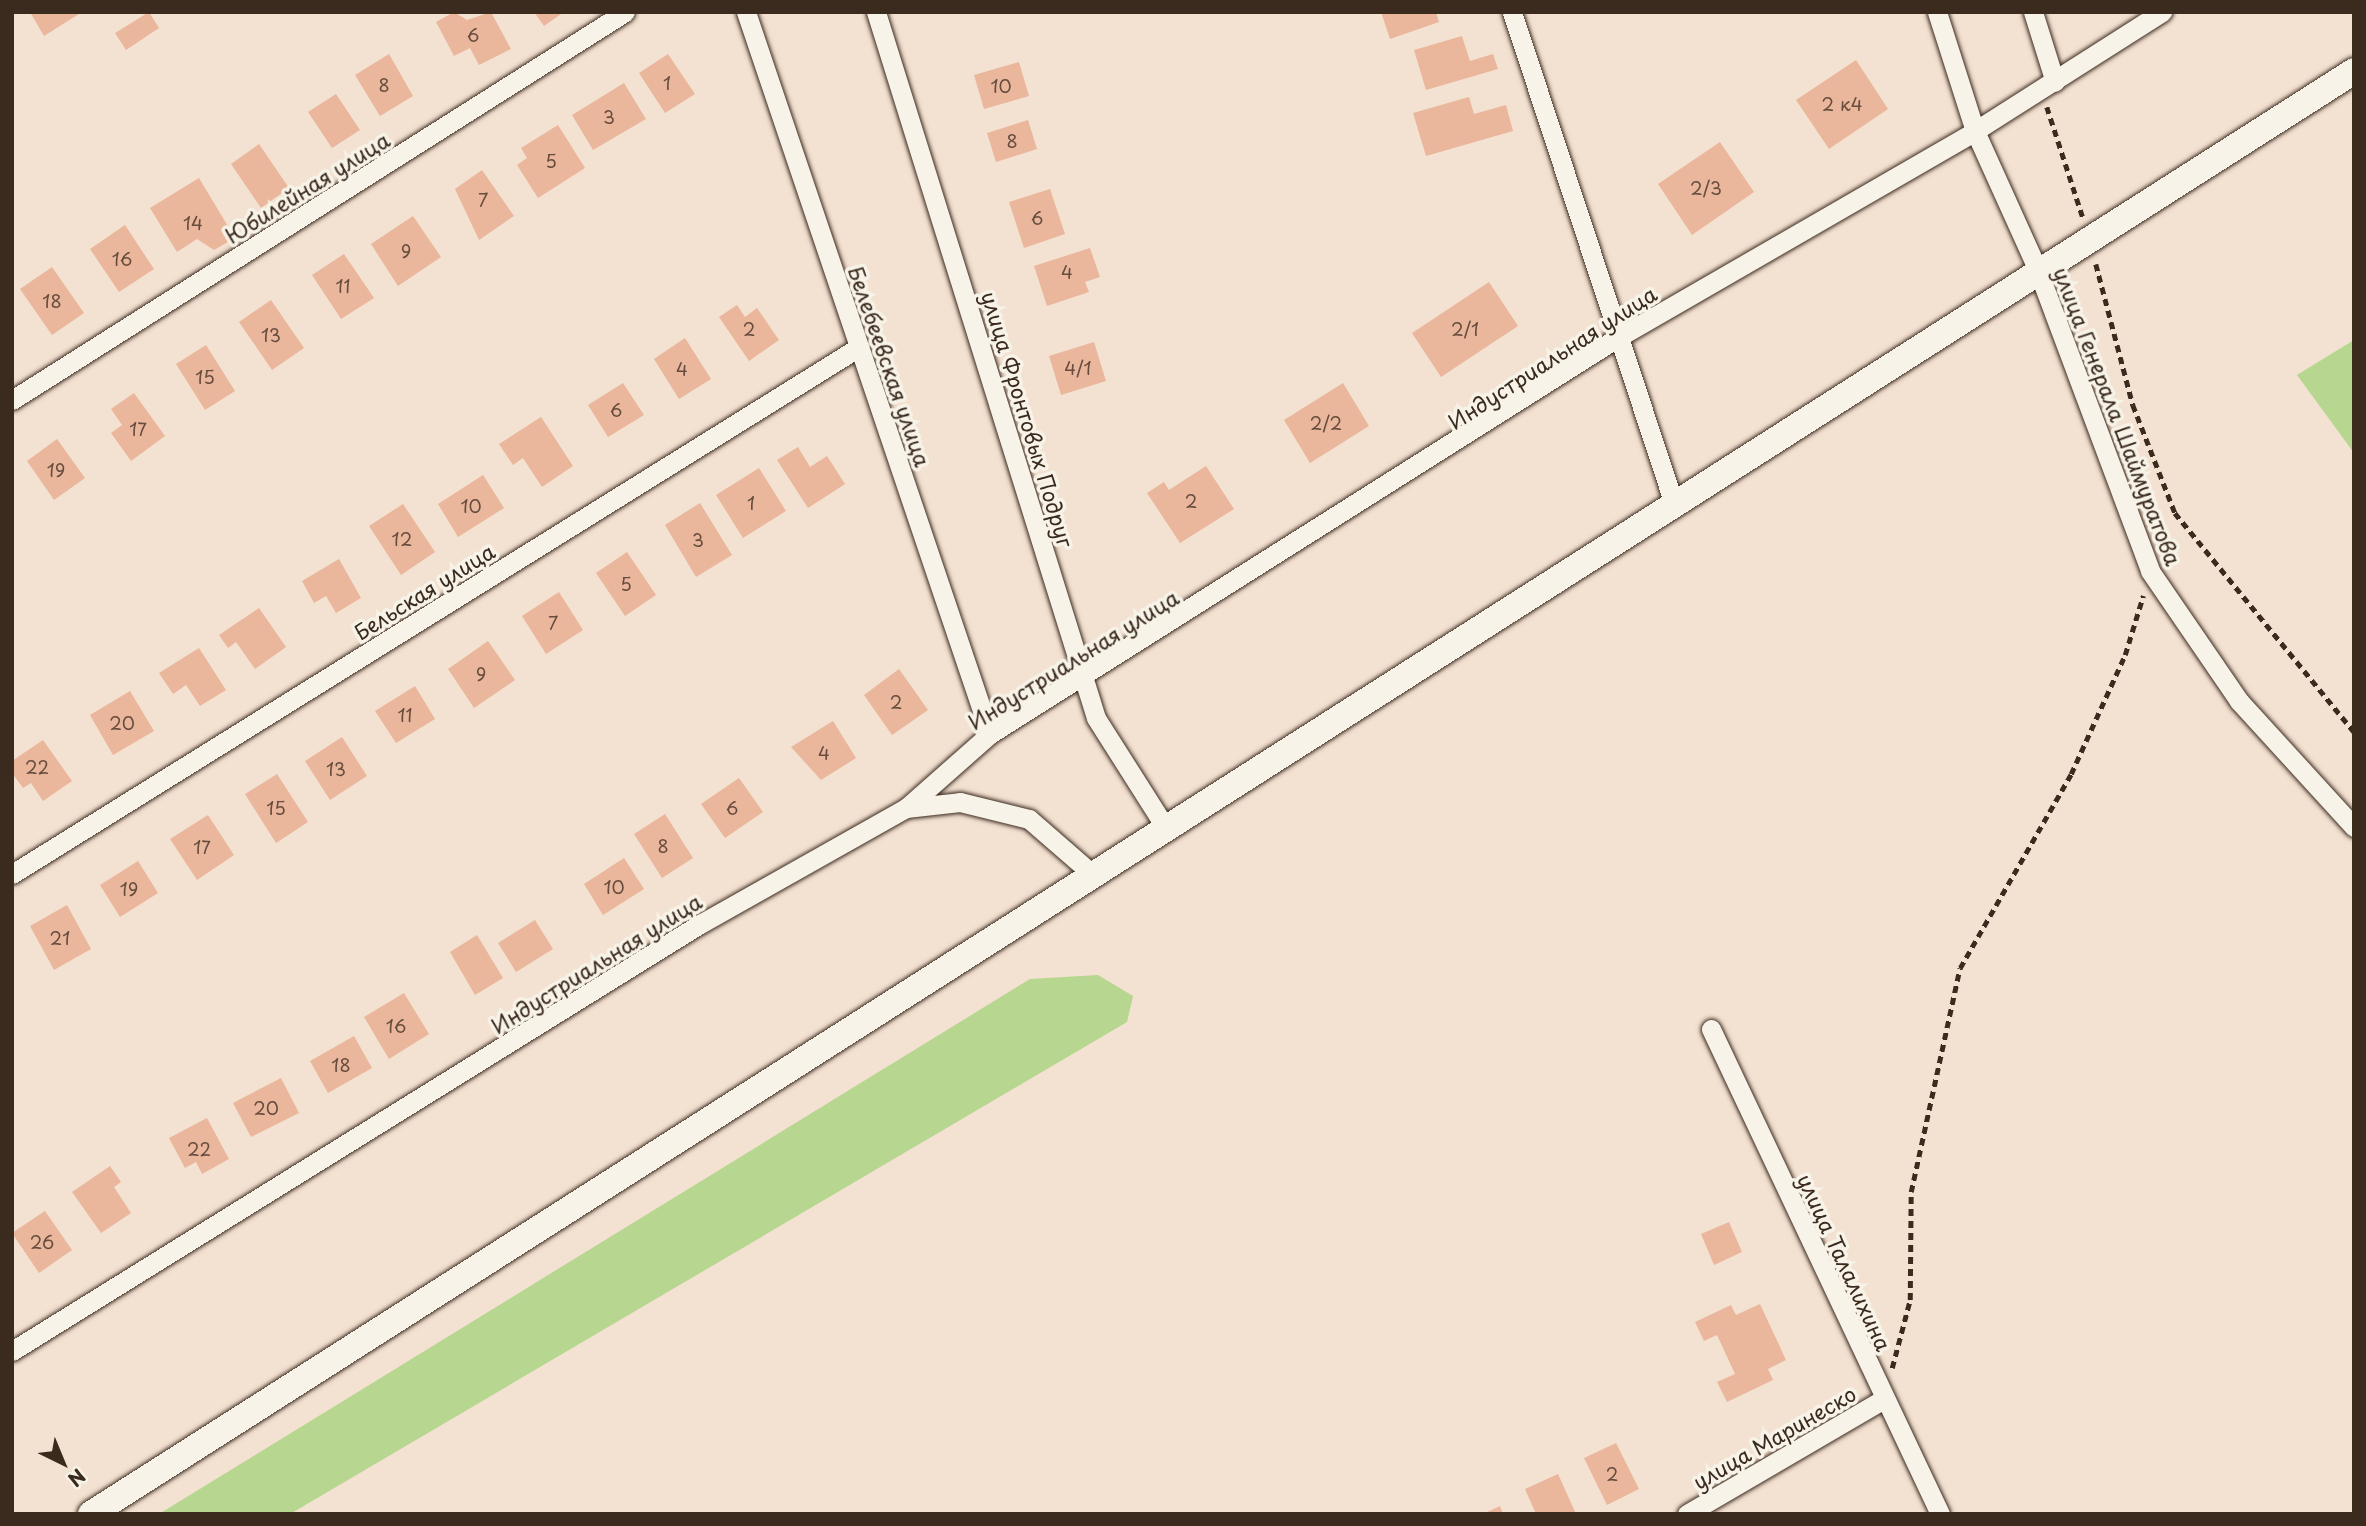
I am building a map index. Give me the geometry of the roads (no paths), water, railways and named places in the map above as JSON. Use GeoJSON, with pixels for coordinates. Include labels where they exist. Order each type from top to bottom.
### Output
{"type":"FeatureCollection","features":[{"type":"Feature","properties":{"kind":"street","name":"Юбилейная улица"},"geometry":{"type":"LineString","coordinates":[[12,400],[625,12]]}},
{"type":"Feature","properties":{"kind":"street","name":"Белебеевская улица"},"geometry":{"type":"LineString","coordinates":[[746,12],[990,734]]}},
{"type":"Feature","properties":{"kind":"street","name":"улица Фронтовых Подруг"},"geometry":{"type":"LineString","coordinates":[[876,12],[1086,678],[1096,718],[1164,825]]}},
{"type":"Feature","properties":{"kind":"street"},"geometry":{"type":"LineString","coordinates":[[1512,12],[1672,501]]}},
{"type":"Feature","properties":{"kind":"street","name":"улица Генерала Шаймуратова"},"geometry":{"type":"LineString","coordinates":[[1937,12],[1975,131],[2038,268],[2150,571],[2239,701],[2354,827]]}},
{"type":"Feature","properties":{"kind":"street"},"geometry":{"type":"LineString","coordinates":[[2033,12],[2048,86]]}},
{"type":"Feature","properties":{"kind":"street","name":"Индустриальная улица"},"geometry":{"type":"LineString","coordinates":[[12,1351],[700,924],[906,808],[990,734],[1086,678],[1617,338],[1975,131],[2162,12]]}},
{"type":"Feature","properties":{"kind":"street"},"geometry":{"type":"LineString","coordinates":[[91,1514],[1090,872],[2088,236],[2354,71]]}},
{"type":"Feature","properties":{"kind":"street","name":"Бельская улица"},"geometry":{"type":"LineString","coordinates":[[12,874],[859,348]]}},
{"type":"Feature","properties":{"kind":"street"},"geometry":{"type":"LineString","coordinates":[[906,808],[960,802],[1029,819],[1090,872]]}},
{"type":"Feature","properties":{"kind":"street","name":"улица Талалихина"},"geometry":{"type":"LineString","coordinates":[[1712,1029],[1940,1514]]}},
{"type":"Feature","properties":{"kind":"street","name":"улица Маринеско"},"geometry":{"type":"LineString","coordinates":[[1687,1514],[1884,1399]]}}]}
